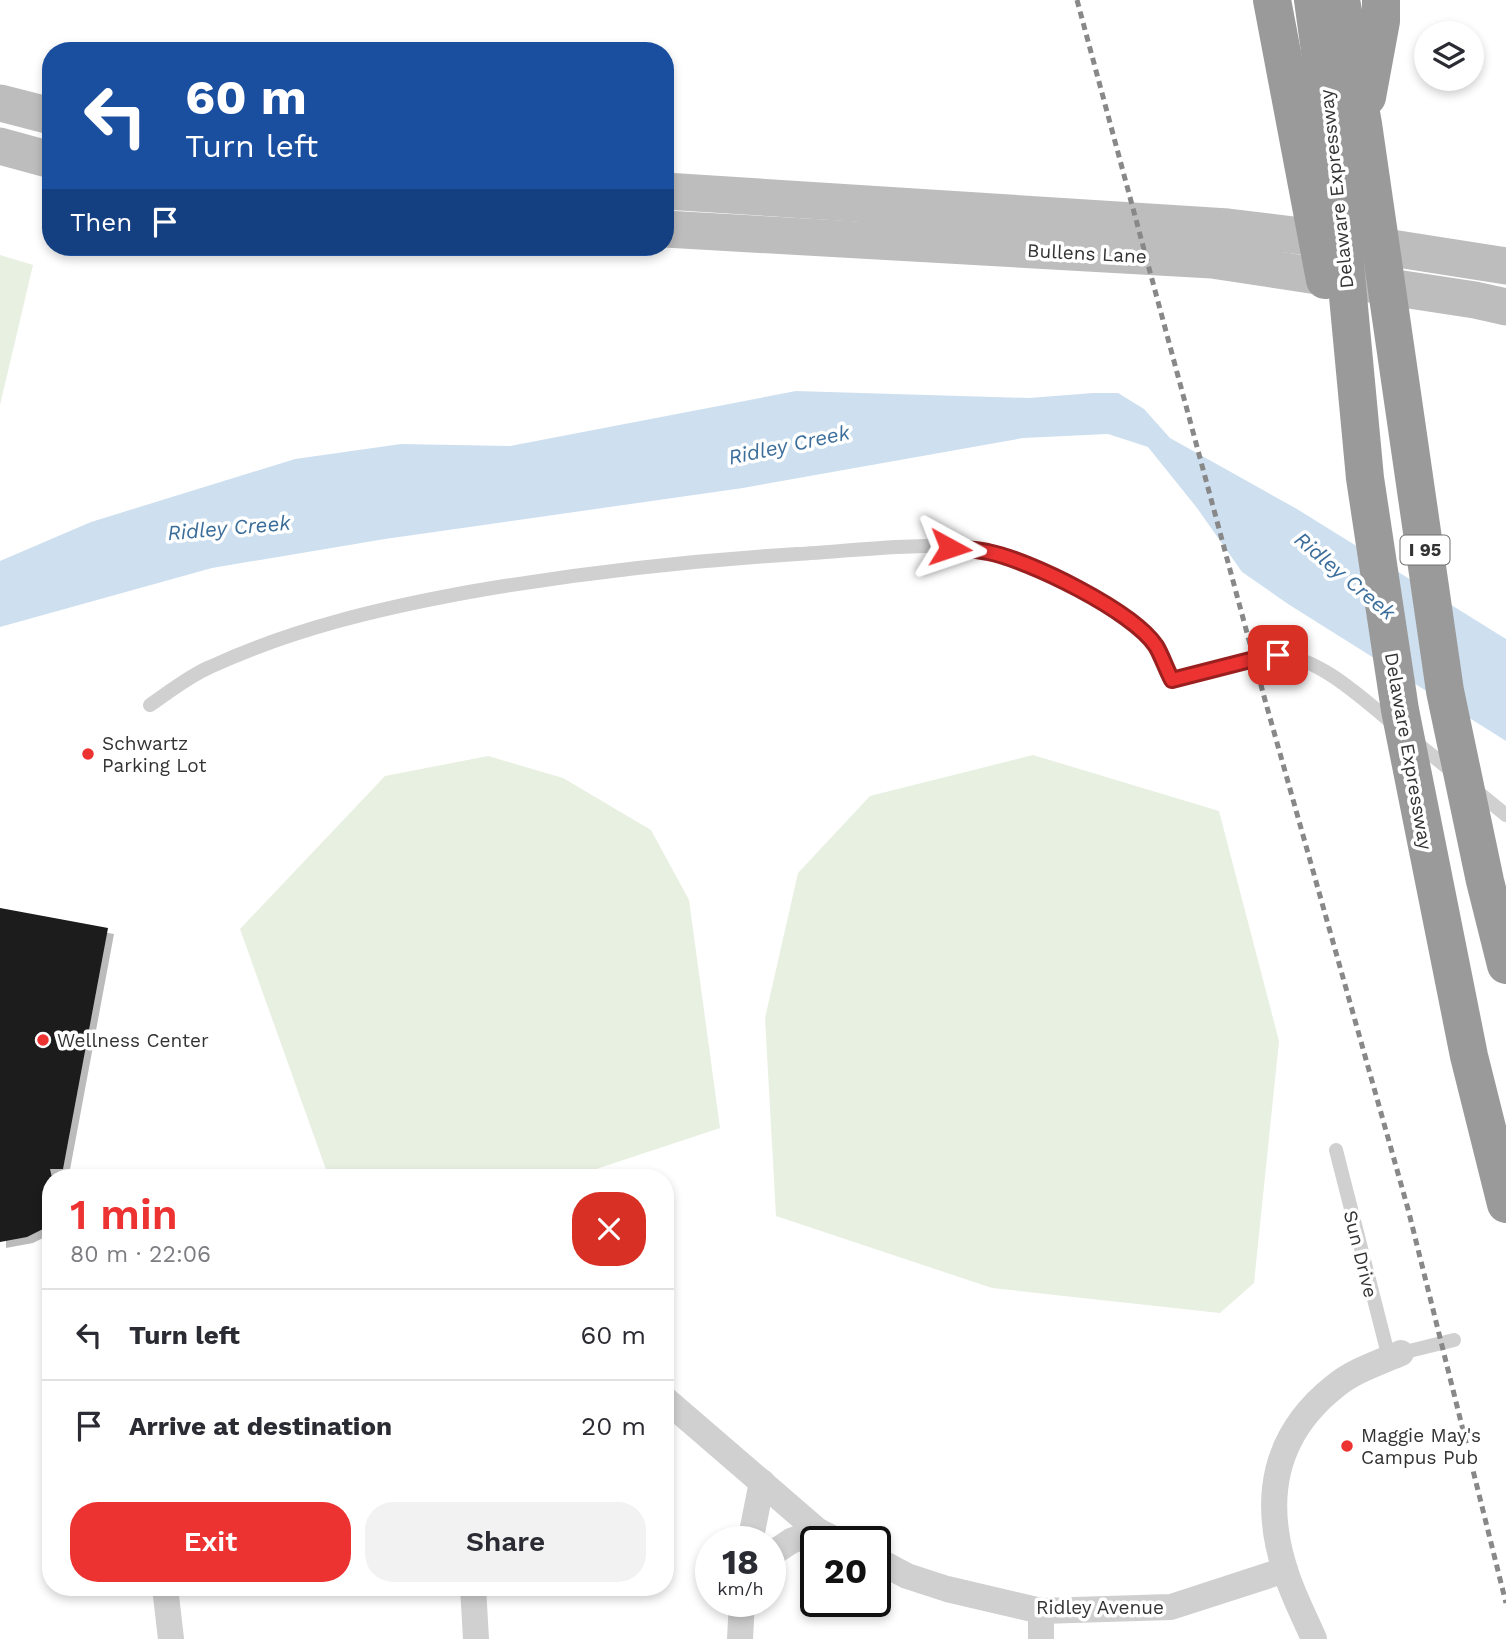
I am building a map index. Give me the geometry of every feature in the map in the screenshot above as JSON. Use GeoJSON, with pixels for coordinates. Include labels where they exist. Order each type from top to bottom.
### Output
{"type":"FeatureCollection","features":[{"type":"Feature","properties":{"kind":"highway"},"geometry":{"type":"LineString","coordinates":[[1272,0],[1336,168]]}},
{"type":"Feature","properties":{"kind":"highway","name":"Delaware Expressway"},"geometry":{"type":"LineString","coordinates":[[1314,0],[1336,168],[1365,478],[1400,710],[1469,1056],[1506,1204]]}},
{"type":"Feature","properties":{"kind":"highway","name":"Delaware Expressway"},"geometry":{"type":"LineString","coordinates":[[1341,0],[1363,124],[1336,168],[1485,881],[1506,964]]}},
{"type":"Feature","properties":{"kind":"highway"},"geometry":{"type":"LineString","coordinates":[[1363,124],[1381,21],[1381,0]]}},
{"type":"Feature","properties":{"kind":"street"},"geometry":{"type":"LineString","coordinates":[[0,103],[42,114]]}},
{"type":"Feature","properties":{"kind":"street"},"geometry":{"type":"LineString","coordinates":[[0,146],[42,158]]}},
{"type":"Feature","properties":{"kind":"street","name":"Bullens Lane"},"geometry":{"type":"LineString","coordinates":[[674,192],[1228,227],[1366,244],[1506,266]]}},
{"type":"Feature","properties":{"kind":"street","name":"Bullens Lane"},"geometry":{"type":"LineString","coordinates":[[674,230],[1212,260],[1506,307]]}},
{"type":"Feature","properties":{"kind":"street"},"geometry":{"type":"LineString","coordinates":[[1314,1639],[1285,1570],[1276,1534],[1274,1486],[1280,1461],[1300,1421],[1335,1386],[1357,1372],[1395,1356]]}},
{"type":"Feature","properties":{"kind":"street"},"geometry":{"type":"LineString","coordinates":[[674,1407],[817,1526]]}},
{"type":"Feature","properties":{"kind":"street"},"geometry":{"type":"LineString","coordinates":[[753,1526],[762,1482]]}},
{"type":"Feature","properties":{"kind":"street","name":"Ridley Avenue"},"geometry":{"type":"LineString","coordinates":[[891,1568],[907,1576],[947,1589],[1041,1611],[1171,1607],[1285,1570]]}},
{"type":"Feature","properties":{"kind":"street"},"geometry":{"type":"LineString","coordinates":[[166,1596],[171,1639]]}},
{"type":"Feature","properties":{"kind":"street"},"geometry":{"type":"LineString","coordinates":[[474,1596],[476,1639]]}},
{"type":"Feature","properties":{"kind":"street"},"geometry":{"type":"LineString","coordinates":[[1041,1611],[1041,1639]]}},
{"type":"Feature","properties":{"kind":"street"},"geometry":{"type":"LineString","coordinates":[[740,1639],[741,1617]]}},
{"type":"Feature","properties":{"kind":"lane"},"geometry":{"type":"LineString","coordinates":[[149,705],[208,667],[280,640],[386,607],[520,583],[647,565],[931,547],[988,552],[1030,564],[1075,587],[1134,625],[1155,645],[1172,680],[1262,657],[1291,657],[1308,663],[1354,693],[1506,815]]}},
{"type":"Feature","properties":{"kind":"lane","name":"Sun Drive"},"geometry":{"type":"LineString","coordinates":[[1335,1150],[1395,1356]]}},
{"type":"Feature","properties":{"kind":"lane"},"geometry":{"type":"LineString","coordinates":[[1395,1356],[1454,1340]]}},
{"type":"Feature","properties":{"kind":"green space"},"geometry":{"type":"Polygon","coordinates":[[[0,255],[33,265],[0,405],[0,255]]]}},
{"type":"Feature","properties":{"kind":"green space"},"geometry":{"type":"Polygon","coordinates":[[[1033,755],[1219,811],[1279,1041],[1254,1283],[1220,1313],[992,1288],[776,1216],[765,1018],[798,873],[870,796],[1033,755]]]}},
{"type":"Feature","properties":{"kind":"green space"},"geometry":{"type":"Polygon","coordinates":[[[488,756],[563,778],[651,830],[689,900],[720,1128],[596,1169],[326,1169],[240,929],[385,776],[488,756]]]}},
{"type":"Feature","properties":{"kind":"water","name":"Ridley Creek"},"geometry":{"type":"Polygon","coordinates":[[[796,391],[1029,398],[1118,393],[1144,409],[1170,438],[1297,509],[1506,639],[1506,741],[1288,604],[1242,572],[1197,508],[1148,447],[1108,434],[1023,438],[743,488],[385,539],[212,568],[0,627],[0,561],[91,522],[295,459],[401,444],[510,446],[796,391]]]}},
{"type":"Feature","properties":{"kind":"building","name":"Wellness Center"},"geometry":{"type":"Polygon","coordinates":[[[0,908],[108,928],[63,1169],[42,1169],[42,1230],[27,1237],[0,1242],[0,908]]]}},
{"type":"Feature","properties":{"kind":"railway"},"geometry":{"type":"LineString","coordinates":[[1077,0],[1265,700],[1408,1209],[1506,1603]]}},
{"type":"Feature","properties":{"kind":"place","name":"Schwartz Parking Lot"},"geometry":{"type":"Point","coordinates":[88,754]}},
{"type":"Feature","properties":{"kind":"place","name":"Wellness Center"},"geometry":{"type":"Point","coordinates":[43,1040]}},
{"type":"Feature","properties":{"kind":"place","name":"Maggie May's Campus Pub"},"geometry":{"type":"Point","coordinates":[1347,1446]}},
{"type":"Feature","properties":{"kind":"route"},"geometry":{"type":"LineString","coordinates":[[950,548],[988,552],[1030,564],[1106,605],[1134,625],[1155,645],[1172,680],[1278,655]]}}]}
